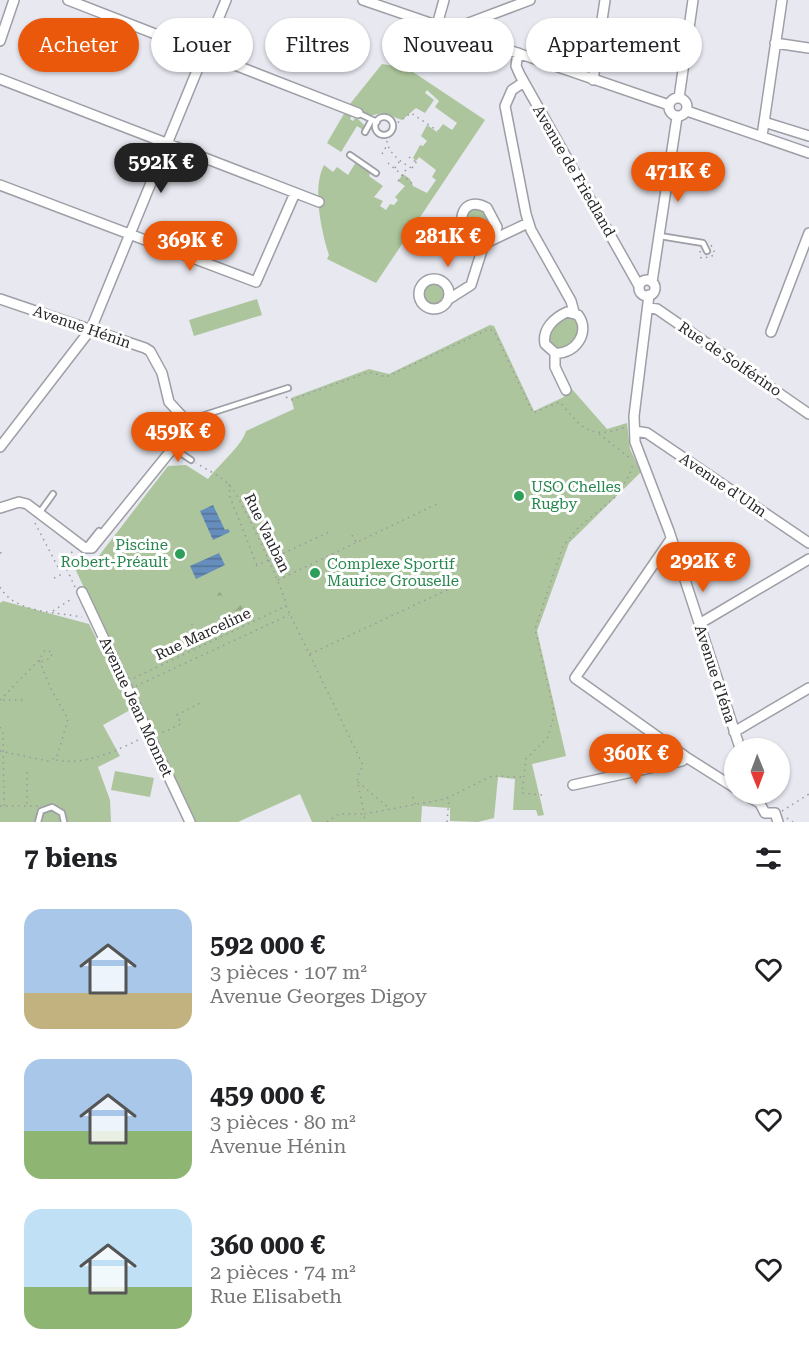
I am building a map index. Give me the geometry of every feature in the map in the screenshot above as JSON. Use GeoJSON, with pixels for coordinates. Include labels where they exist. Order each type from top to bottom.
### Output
{"type":"FeatureCollection","features":[{"type":"Feature","properties":{"kind":"street"},"geometry":{"type":"LineString","coordinates":[[0,41],[14,0]]}},
{"type":"Feature","properties":{"kind":"street"},"geometry":{"type":"LineString","coordinates":[[68,0],[151,32]]}},
{"type":"Feature","properties":{"kind":"street"},"geometry":{"type":"LineString","coordinates":[[219,18],[226,0]]}},
{"type":"Feature","properties":{"kind":"street"},"geometry":{"type":"LineString","coordinates":[[363,0],[416,18]]}},
{"type":"Feature","properties":{"kind":"street"},"geometry":{"type":"LineString","coordinates":[[439,18],[444,0]]}},
{"type":"Feature","properties":{"kind":"street"},"geometry":{"type":"LineString","coordinates":[[482,18],[530,0]]}},
{"type":"Feature","properties":{"kind":"street"},"geometry":{"type":"LineString","coordinates":[[593,80],[604,0]]}},
{"type":"Feature","properties":{"kind":"street"},"geometry":{"type":"LineString","coordinates":[[679,98],[693,0]]}},
{"type":"Feature","properties":{"kind":"street"},"geometry":{"type":"LineString","coordinates":[[762,136],[782,0]]}},
{"type":"Feature","properties":{"kind":"street"},"geometry":{"type":"LineString","coordinates":[[775,43],[809,48]]}},
{"type":"Feature","properties":{"kind":"street"},"geometry":{"type":"LineString","coordinates":[[514,52],[669,105]]}},
{"type":"Feature","properties":{"kind":"street","name":"Avenue de Friedland"},"geometry":{"type":"LineString","coordinates":[[518,53],[516,66],[524,82],[639,286]]}},
{"type":"Feature","properties":{"kind":"street"},"geometry":{"type":"LineString","coordinates":[[253,71],[358,113]]}},
{"type":"Feature","properties":{"kind":"street"},"geometry":{"type":"LineString","coordinates":[[0,447],[91,330],[197,72]]}},
{"type":"Feature","properties":{"kind":"street"},"geometry":{"type":"LineString","coordinates":[[0,79],[319,202]]}},
{"type":"Feature","properties":{"kind":"street"},"geometry":{"type":"LineString","coordinates":[[524,82],[510,94],[505,109],[528,224],[571,301],[574,312],[582,320],[584,333],[567,351],[555,353]]}},
{"type":"Feature","properties":{"kind":"street"},"geometry":{"type":"LineString","coordinates":[[669,105],[674,99],[679,98]]}},
{"type":"Feature","properties":{"kind":"street"},"geometry":{"type":"LineString","coordinates":[[679,98],[686,103],[687,111]]}},
{"type":"Feature","properties":{"kind":"street"},"geometry":{"type":"LineString","coordinates":[[669,105],[671,114],[677,117]]}},
{"type":"Feature","properties":{"kind":"street"},"geometry":{"type":"LineString","coordinates":[[677,117],[687,111],[809,153]]}},
{"type":"Feature","properties":{"kind":"street"},"geometry":{"type":"LineString","coordinates":[[652,282],[645,280],[639,286],[642,294],[649,295],[655,289],[652,282],[677,117]]}},
{"type":"Feature","properties":{"kind":"street"},"geometry":{"type":"LineString","coordinates":[[764,122],[809,136]]}},
{"type":"Feature","properties":{"kind":"street"},"geometry":{"type":"LineString","coordinates":[[0,185],[256,282],[295,193]]}},
{"type":"Feature","properties":{"kind":"street"},"geometry":{"type":"LineString","coordinates":[[449,299],[471,285],[488,241],[528,224]]}},
{"type":"Feature","properties":{"kind":"street"},"geometry":{"type":"LineString","coordinates":[[771,332],[809,233]]}},
{"type":"Feature","properties":{"kind":"street","name":"Avenue d'Iéna"},"geometry":{"type":"LineString","coordinates":[[649,295],[631,429],[671,539],[736,738]]}},
{"type":"Feature","properties":{"kind":"street","name":"Avenue Hénin"},"geometry":{"type":"LineString","coordinates":[[0,299],[150,351],[162,373],[169,402],[181,415],[183,422]]}},
{"type":"Feature","properties":{"kind":"street","name":"Rue de Solférino"},"geometry":{"type":"LineString","coordinates":[[649,308],[657,309],[809,414]]}},
{"type":"Feature","properties":{"kind":"street"},"geometry":{"type":"LineString","coordinates":[[566,390],[555,367],[555,353],[545,344],[545,332],[562,314],[574,312]]}},
{"type":"Feature","properties":{"kind":"street"},"geometry":{"type":"LineString","coordinates":[[0,508],[22,502],[36,515],[83,547],[94,546],[173,448],[183,422]]}},
{"type":"Feature","properties":{"kind":"street","name":"Avenue d'Ulm"},"geometry":{"type":"LineString","coordinates":[[631,429],[647,433],[809,543]]}},
{"type":"Feature","properties":{"kind":"street"},"geometry":{"type":"LineString","coordinates":[[671,539],[575,678],[686,757],[724,781]]}},
{"type":"Feature","properties":{"kind":"street"},"geometry":{"type":"LineString","coordinates":[[699,624],[809,560]]}},
{"type":"Feature","properties":{"kind":"street","name":"Avenue Jean Monnet"},"geometry":{"type":"LineString","coordinates":[[80,593],[96,622],[190,822]]}},
{"type":"Feature","properties":{"kind":"street"},"geometry":{"type":"LineString","coordinates":[[734,732],[809,688]]}},
{"type":"Feature","properties":{"kind":"street"},"geometry":{"type":"LineString","coordinates":[[573,785],[682,761],[686,757]]}},
{"type":"Feature","properties":{"kind":"street"},"geometry":{"type":"LineString","coordinates":[[764,818],[775,813],[778,818]]}},
{"type":"Feature","properties":{"kind":"lane"},"geometry":{"type":"LineString","coordinates":[[358,113],[374,121]]}},
{"type":"Feature","properties":{"kind":"lane"},"geometry":{"type":"LineString","coordinates":[[365,132],[374,121],[387,118],[393,126],[386,135],[376,130],[374,121]]}},
{"type":"Feature","properties":{"kind":"lane"},"geometry":{"type":"LineString","coordinates":[[350,155],[376,173]]}},
{"type":"Feature","properties":{"kind":"lane"},"geometry":{"type":"LineString","coordinates":[[660,236],[703,243],[708,250]]}},
{"type":"Feature","properties":{"kind":"lane"},"geometry":{"type":"LineString","coordinates":[[183,422],[288,388]]}},
{"type":"Feature","properties":{"kind":"lane"},"geometry":{"type":"LineString","coordinates":[[173,448],[191,460]]}},
{"type":"Feature","properties":{"kind":"lane"},"geometry":{"type":"LineString","coordinates":[[36,515],[53,494]]}},
{"type":"Feature","properties":{"kind":"lane"},"geometry":{"type":"LineString","coordinates":[[83,547],[99,531]]}},
{"type":"Feature","properties":{"kind":"lane"},"geometry":{"type":"LineString","coordinates":[[38,822],[39,814],[44,808],[52,807],[59,810],[64,822]]}},
{"type":"Feature","properties":{"kind":"path"},"geometry":{"type":"LineString","coordinates":[[393,126],[411,113],[438,130]]}},
{"type":"Feature","properties":{"kind":"path"},"geometry":{"type":"LineString","coordinates":[[382,154],[387,146],[386,135]]}},
{"type":"Feature","properties":{"kind":"path"},"geometry":{"type":"LineString","coordinates":[[387,146],[413,169],[419,158]]}},
{"type":"Feature","properties":{"kind":"path"},"geometry":{"type":"LineString","coordinates":[[409,157],[417,163]]}},
{"type":"Feature","properties":{"kind":"path"},"geometry":{"type":"LineString","coordinates":[[394,169],[401,160]]}},
{"type":"Feature","properties":{"kind":"path"},"geometry":{"type":"LineString","coordinates":[[388,163],[413,184]]}},
{"type":"Feature","properties":{"kind":"path"},"geometry":{"type":"LineString","coordinates":[[398,181],[408,166]]}},
{"type":"Feature","properties":{"kind":"path"},"geometry":{"type":"LineString","coordinates":[[277,392],[291,400],[369,372],[386,377],[489,329],[494,331],[533,413],[560,402],[579,426],[598,433],[634,461],[629,476],[620,490],[578,528],[563,546],[535,630],[554,711],[548,737],[526,759],[522,793],[542,795]]}},
{"type":"Feature","properties":{"kind":"path"},"geometry":{"type":"LineString","coordinates":[[598,433],[631,429]]}},
{"type":"Feature","properties":{"kind":"path","name":"Rue Vauban"},"geometry":{"type":"LineString","coordinates":[[191,460],[229,484],[278,580],[287,602],[286,606]]}},
{"type":"Feature","properties":{"kind":"path"},"geometry":{"type":"LineString","coordinates":[[229,484],[230,497],[256,566],[329,532]]}},
{"type":"Feature","properties":{"kind":"path"},"geometry":{"type":"LineString","coordinates":[[278,580],[439,504]]}},
{"type":"Feature","properties":{"kind":"path"},"geometry":{"type":"LineString","coordinates":[[36,515],[61,573],[54,578]]}},
{"type":"Feature","properties":{"kind":"path"},"geometry":{"type":"LineString","coordinates":[[352,535],[356,543]]}},
{"type":"Feature","properties":{"kind":"path"},"geometry":{"type":"LineString","coordinates":[[80,593],[62,559],[83,547]]}},
{"type":"Feature","properties":{"kind":"path"},"geometry":{"type":"LineString","coordinates":[[0,586],[5,599],[36,609],[96,622]]}},
{"type":"Feature","properties":{"kind":"path"},"geometry":{"type":"LineString","coordinates":[[309,655],[451,588]]}},
{"type":"Feature","properties":{"kind":"path"},"geometry":{"type":"LineString","coordinates":[[52,611],[73,598]]}},
{"type":"Feature","properties":{"kind":"path"},"geometry":{"type":"LineString","coordinates":[[286,606],[363,765],[358,782],[365,822]]}},
{"type":"Feature","properties":{"kind":"path","name":"Rue Marceline"},"geometry":{"type":"LineString","coordinates":[[126,686],[192,650],[286,606]]}},
{"type":"Feature","properties":{"kind":"path"},"geometry":{"type":"LineString","coordinates":[[126,686],[290,614]]}},
{"type":"Feature","properties":{"kind":"path"},"geometry":{"type":"LineString","coordinates":[[192,623],[192,650]]}},
{"type":"Feature","properties":{"kind":"path"},"geometry":{"type":"LineString","coordinates":[[1,700],[40,661],[45,650],[52,652],[51,658],[40,661]]}},
{"type":"Feature","properties":{"kind":"path"},"geometry":{"type":"LineString","coordinates":[[40,661],[51,689],[68,719],[56,760]]}},
{"type":"Feature","properties":{"kind":"path"},"geometry":{"type":"LineString","coordinates":[[1,700],[23,700]]}},
{"type":"Feature","properties":{"kind":"path"},"geometry":{"type":"LineString","coordinates":[[0,751],[48,761],[66,762],[89,759],[181,724],[177,715],[202,702]]}},
{"type":"Feature","properties":{"kind":"path"},"geometry":{"type":"LineString","coordinates":[[0,727],[3,733],[4,806]]}},
{"type":"Feature","properties":{"kind":"path"},"geometry":{"type":"LineString","coordinates":[[27,772],[27,806]]}},
{"type":"Feature","properties":{"kind":"path"},"geometry":{"type":"LineString","coordinates":[[327,822],[339,814],[364,814],[449,797],[492,776],[524,777]]}},
{"type":"Feature","properties":{"kind":"path"},"geometry":{"type":"LineString","coordinates":[[358,782],[391,809]]}},
{"type":"Feature","properties":{"kind":"path"},"geometry":{"type":"LineString","coordinates":[[0,783],[4,784]]}},
{"type":"Feature","properties":{"kind":"path"},"geometry":{"type":"LineString","coordinates":[[27,785],[32,785]]}},
{"type":"Feature","properties":{"kind":"path"},"geometry":{"type":"LineString","coordinates":[[778,818],[809,794]]}},
{"type":"Feature","properties":{"kind":"path"},"geometry":{"type":"LineString","coordinates":[[413,796],[415,805]]}},
{"type":"Feature","properties":{"kind":"path"},"geometry":{"type":"LineString","coordinates":[[447,822],[449,797]]}},
{"type":"Feature","properties":{"kind":"path"},"geometry":{"type":"LineString","coordinates":[[0,806],[44,808]]}},
{"type":"Feature","properties":{"kind":"green space"},"geometry":{"type":"Polygon","coordinates":[[[382,64],[382,72],[413,72],[485,120],[376,283],[327,259],[329,255],[323,234],[318,197],[320,174],[324,165],[333,172],[337,167],[348,175],[356,162],[371,172],[369,176],[383,186],[374,197],[383,201],[380,206],[386,210],[390,204],[394,205],[398,200],[395,197],[405,186],[398,181],[403,174],[410,179],[413,186],[427,193],[436,180],[432,177],[436,170],[419,157],[416,161],[413,158],[420,145],[423,146],[427,141],[421,136],[427,125],[437,132],[443,124],[452,130],[457,123],[435,107],[439,101],[427,90],[425,93],[434,100],[425,113],[416,108],[402,120],[383,113],[369,116],[350,104],[382,64]]]}},
{"type":"Feature","properties":{"kind":"green space"},"geometry":{"type":"Polygon","coordinates":[[[345,112],[352,115],[350,119],[353,121],[356,117],[364,125],[363,130],[357,126],[341,152],[327,143],[345,112]]]}},
{"type":"Feature","properties":{"kind":"green space"},"geometry":{"type":"Polygon","coordinates":[[[477,208],[485,212],[492,226],[490,236],[476,240],[467,226],[465,217],[471,210],[477,208]]]}},
{"type":"Feature","properties":{"kind":"green space"},"geometry":{"type":"Polygon","coordinates":[[[434,283],[442,286],[445,294],[442,302],[434,305],[426,302],[423,294],[426,286],[434,283]]]}},
{"type":"Feature","properties":{"kind":"green space"},"geometry":{"type":"Polygon","coordinates":[[[257,299],[262,315],[194,336],[189,320],[257,299]]]}},
{"type":"Feature","properties":{"kind":"green space"},"geometry":{"type":"Polygon","coordinates":[[[569,317],[579,323],[578,336],[564,348],[555,348],[549,343],[548,334],[563,319],[569,317]]]}},
{"type":"Feature","properties":{"kind":"green space","name":"Complexe Sportif Maurice Grouselle"},"geometry":{"type":"Polygon","coordinates":[[[490,325],[494,326],[534,411],[564,397],[562,392],[571,388],[607,429],[627,423],[630,449],[641,472],[569,543],[537,631],[566,756],[532,764],[544,815],[538,816],[536,810],[513,810],[515,779],[498,777],[494,818],[478,822],[450,821],[450,808],[422,806],[421,822],[312,822],[300,794],[238,822],[194,822],[71,560],[81,556],[95,561],[168,466],[186,465],[208,479],[235,448],[246,431],[294,409],[291,398],[369,369],[389,374],[490,325]]]}},
{"type":"Feature","properties":{"kind":"green space"},"geometry":{"type":"Polygon","coordinates":[[[220,592],[232,609],[236,610],[244,601],[250,603],[253,608],[249,616],[209,634],[204,622],[214,611],[208,598],[220,592]]]}},
{"type":"Feature","properties":{"kind":"green space"},"geometry":{"type":"Polygon","coordinates":[[[3,601],[89,624],[132,709],[103,725],[120,756],[98,767],[110,800],[111,822],[0,822],[0,603],[3,601]]]}},
{"type":"Feature","properties":{"kind":"green space"},"geometry":{"type":"Polygon","coordinates":[[[115,771],[154,778],[150,797],[111,790],[115,771]]]}},
{"type":"Feature","properties":{"kind":"water"},"geometry":{"type":"Polygon","coordinates":[[[213,505],[225,530],[228,529],[230,532],[213,540],[200,511],[213,505]]]}},
{"type":"Feature","properties":{"kind":"water"},"geometry":{"type":"Polygon","coordinates":[[[219,553],[225,565],[196,579],[190,566],[219,553]]]}},
{"type":"Feature","properties":{"kind":"place","name":"USO Chelles Rugby"},"geometry":{"type":"Point","coordinates":[519,496]}},
{"type":"Feature","properties":{"kind":"place","name":"Piscine Robert-Préault"},"geometry":{"type":"Point","coordinates":[180,554]}},
{"type":"Feature","properties":{"kind":"place","name":"Complexe Sportif Maurice Grouselle"},"geometry":{"type":"Point","coordinates":[315,573]}}]}
